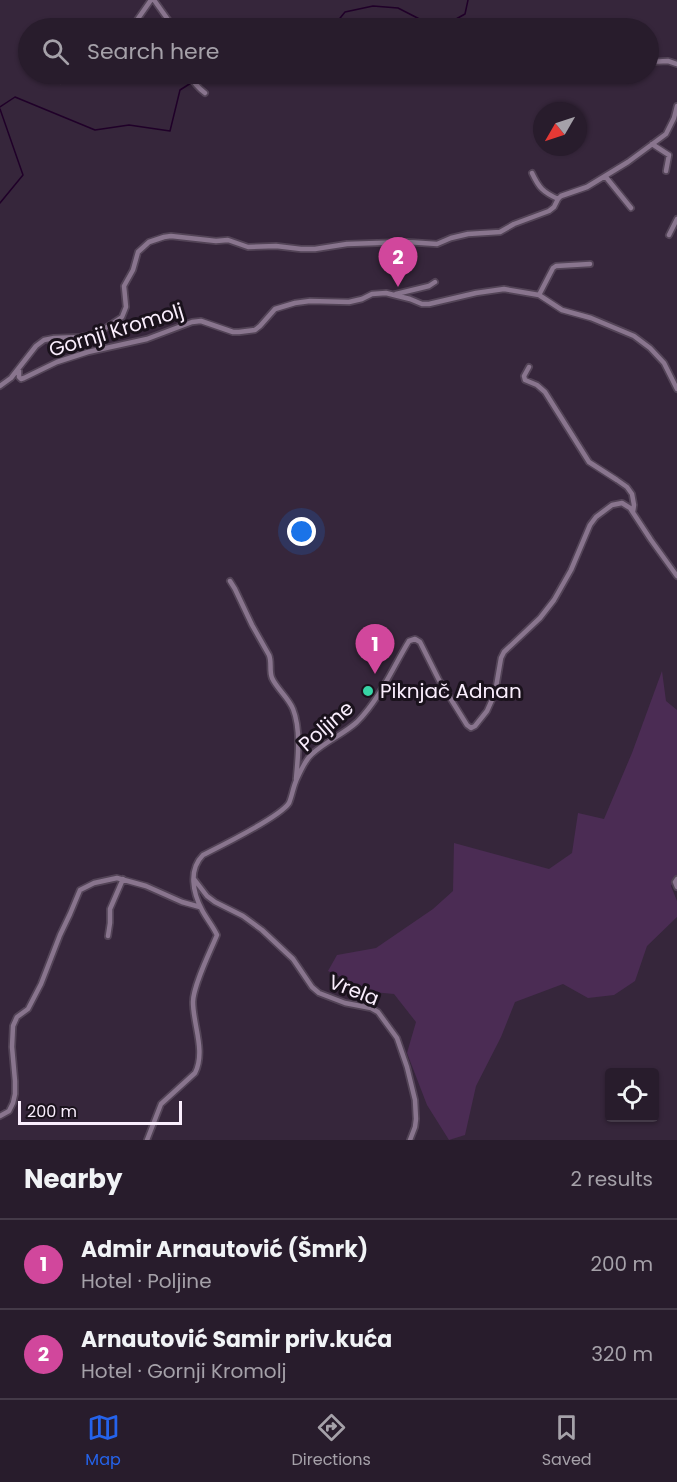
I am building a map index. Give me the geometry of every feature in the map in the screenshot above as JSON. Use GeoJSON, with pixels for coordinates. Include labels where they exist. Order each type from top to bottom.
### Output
{"type":"FeatureCollection","features":[{"type":"Feature","properties":{"kind":"street"},"geometry":{"type":"LineString","coordinates":[[139,18],[153,0],[166,18]]}},
{"type":"Feature","properties":{"kind":"street"},"geometry":{"type":"LineString","coordinates":[[659,61],[677,64]]}},
{"type":"Feature","properties":{"kind":"street"},"geometry":{"type":"LineString","coordinates":[[196,84],[205,93]]}},
{"type":"Feature","properties":{"kind":"street"},"geometry":{"type":"LineString","coordinates":[[0,386],[19,370],[36,346],[44,340],[90,335],[101,331],[122,317],[126,307],[124,286],[133,270],[138,252],[149,242],[171,236],[216,241],[228,240],[248,247],[276,246],[315,249],[347,244],[407,242],[437,244],[468,234],[500,232],[514,224],[549,211],[561,196],[587,188],[652,144],[666,134],[670,128],[677,106]]}},
{"type":"Feature","properties":{"kind":"street"},"geometry":{"type":"LineString","coordinates":[[652,144],[669,155],[666,171]]}},
{"type":"Feature","properties":{"kind":"street"},"geometry":{"type":"LineString","coordinates":[[532,173],[540,188],[558,199]]}},
{"type":"Feature","properties":{"kind":"street"},"geometry":{"type":"LineString","coordinates":[[605,176],[631,208]]}},
{"type":"Feature","properties":{"kind":"street"},"geometry":{"type":"LineString","coordinates":[[669,235],[677,219]]}},
{"type":"Feature","properties":{"kind":"street"},"geometry":{"type":"LineString","coordinates":[[539,295],[556,266],[590,264]]}},
{"type":"Feature","properties":{"kind":"street"},"geometry":{"type":"LineString","coordinates":[[394,295],[429,286],[435,282]]}},
{"type":"Feature","properties":{"kind":"street","name":"Gornji Kromolj"},"geometry":{"type":"LineString","coordinates":[[19,370],[21,379],[57,362],[88,352],[147,339],[192,322],[201,321],[233,332],[255,330],[275,309],[295,303],[349,302],[372,294],[386,293],[429,304],[504,289],[539,295],[562,310],[591,318],[634,336],[664,363],[676,387]]}},
{"type":"Feature","properties":{"kind":"street"},"geometry":{"type":"LineString","coordinates":[[529,368],[524,376],[525,380],[545,392],[589,462],[627,487],[632,494],[633,512],[677,576]]}},
{"type":"Feature","properties":{"kind":"street","name":"Poljine"},"geometry":{"type":"LineString","coordinates":[[194,879],[198,860],[203,855],[246,832],[288,804],[296,782],[311,754],[357,722],[388,678],[409,641],[415,639],[420,642],[467,725],[471,728],[475,726],[487,711],[495,693],[504,652],[540,618],[554,600],[571,570],[590,525],[612,505],[622,503],[633,512]]}},
{"type":"Feature","properties":{"kind":"street"},"geometry":{"type":"LineString","coordinates":[[230,581],[271,659],[272,677],[293,708],[298,734],[296,782]]}},
{"type":"Feature","properties":{"kind":"street"},"geometry":{"type":"LineString","coordinates":[[0,1116],[9,1111],[15,1094],[13,1026],[17,1017],[28,1009],[41,984],[80,890],[94,883],[117,878],[146,886],[182,902],[200,907]]}},
{"type":"Feature","properties":{"kind":"street"},"geometry":{"type":"LineString","coordinates":[[108,936],[110,909],[123,879]]}},
{"type":"Feature","properties":{"kind":"street"},"geometry":{"type":"LineString","coordinates":[[147,1140],[161,1104],[195,1073],[198,1067],[194,992],[217,935],[200,907],[193,886],[194,879]]}},
{"type":"Feature","properties":{"kind":"street","name":"Vrela"},"geometry":{"type":"LineString","coordinates":[[194,879],[207,896],[243,916],[262,930],[293,959],[312,987],[319,993],[378,1012],[397,1038],[407,1067],[415,1100],[416,1119],[410,1140]]}},
{"type":"Feature","properties":{"kind":"street"},"geometry":{"type":"LineString","coordinates":[[677,879],[675,882],[677,887]]}},
{"type":"Feature","properties":{"kind":"shaded area"},"geometry":{"type":"Polygon","coordinates":[[[662,671],[666,701],[677,710],[677,876],[671,886],[677,901],[677,917],[647,946],[635,981],[614,995],[588,998],[563,984],[515,1002],[501,1037],[476,1086],[465,1135],[449,1140],[427,1105],[407,1053],[416,1022],[394,994],[373,992],[328,971],[337,955],[376,948],[433,909],[453,891],[454,843],[549,869],[572,853],[578,813],[604,819],[632,753],[662,671]]]}},
{"type":"Feature","properties":{"kind":"waterway"},"geometry":{"type":"LineString","coordinates":[[458,18],[465,14],[468,0]]}},
{"type":"Feature","properties":{"kind":"waterway"},"geometry":{"type":"LineString","coordinates":[[340,18],[345,12],[373,6],[398,8],[418,18]]}},
{"type":"Feature","properties":{"kind":"waterway"},"geometry":{"type":"LineString","coordinates":[[0,107],[15,97],[95,130],[129,125],[170,131],[180,90],[189,84]]}},
{"type":"Feature","properties":{"kind":"waterway"},"geometry":{"type":"LineString","coordinates":[[0,109],[23,175],[0,203]]}},
{"type":"Feature","properties":{"kind":"place","name":"Arnautović Samir priv.kuća"},"geometry":{"type":"Point","coordinates":[398,287]}},
{"type":"Feature","properties":{"kind":"place","name":"Admir Arnautović (Šmrk)"},"geometry":{"type":"Point","coordinates":[375,674]}},
{"type":"Feature","properties":{"kind":"place","name":"Piknjač Adnan"},"geometry":{"type":"Point","coordinates":[368,691]}}]}
